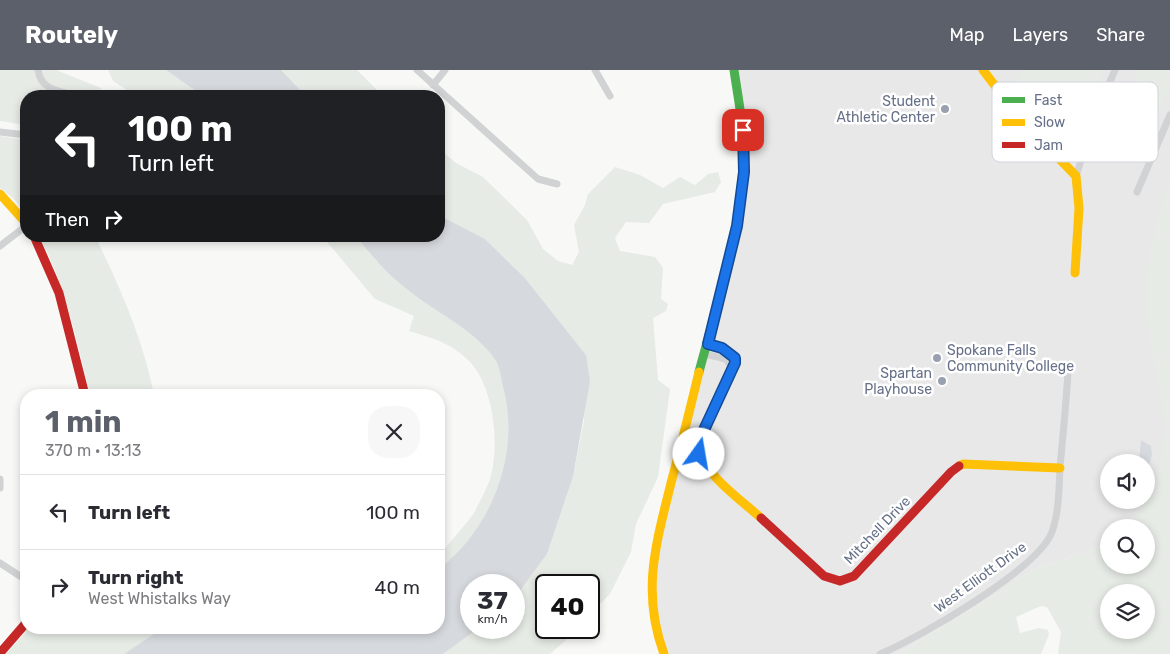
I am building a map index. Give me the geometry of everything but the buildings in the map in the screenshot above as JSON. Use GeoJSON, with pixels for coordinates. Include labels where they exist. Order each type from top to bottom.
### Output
{"type":"FeatureCollection","features":[{"type":"Feature","properties":{"kind":"street"},"geometry":{"type":"LineString","coordinates":[[38,70],[39,80],[46,87],[56,90]]}},
{"type":"Feature","properties":{"kind":"street"},"geometry":{"type":"LineString","coordinates":[[417,70],[439,90]]}},
{"type":"Feature","properties":{"kind":"street"},"geometry":{"type":"LineString","coordinates":[[433,85],[446,70]]}},
{"type":"Feature","properties":{"kind":"street"},"geometry":{"type":"LineString","coordinates":[[595,70],[610,96]]}},
{"type":"Feature","properties":{"kind":"street"},"geometry":{"type":"LineString","coordinates":[[664,654],[652,615],[649,589],[654,550],[737,226],[744,172],[743,130],[734,70]]}},
{"type":"Feature","properties":{"kind":"street"},"geometry":{"type":"LineString","coordinates":[[983,70],[992,82]]}},
{"type":"Feature","properties":{"kind":"street"},"geometry":{"type":"LineString","coordinates":[[1110,82],[1115,70]]}},
{"type":"Feature","properties":{"kind":"street"},"geometry":{"type":"LineString","coordinates":[[445,96],[538,179],[557,184]]}},
{"type":"Feature","properties":{"kind":"street"},"geometry":{"type":"LineString","coordinates":[[1158,143],[1170,115]]}},
{"type":"Feature","properties":{"kind":"street"},"geometry":{"type":"LineString","coordinates":[[0,132],[20,134]]}},
{"type":"Feature","properties":{"kind":"street"},"geometry":{"type":"LineString","coordinates":[[1062,162],[1076,176]]}},
{"type":"Feature","properties":{"kind":"street"},"geometry":{"type":"LineString","coordinates":[[1074,273],[1079,208],[1076,176],[1081,162]]}},
{"type":"Feature","properties":{"kind":"street"},"geometry":{"type":"LineString","coordinates":[[1137,192],[1150,162]]}},
{"type":"Feature","properties":{"kind":"street"},"geometry":{"type":"LineString","coordinates":[[0,194],[20,218]]}},
{"type":"Feature","properties":{"kind":"street"},"geometry":{"type":"LineString","coordinates":[[0,246],[20,230]]}},
{"type":"Feature","properties":{"kind":"street"},"geometry":{"type":"LineString","coordinates":[[37,242],[47,262],[64,312],[83,389]]}},
{"type":"Feature","properties":{"kind":"street"},"geometry":{"type":"LineString","coordinates":[[708,344],[722,348],[735,358],[731,372]]}},
{"type":"Feature","properties":{"kind":"street"},"geometry":{"type":"LineString","coordinates":[[705,354],[726,359],[730,365],[731,372]]}},
{"type":"Feature","properties":{"kind":"street","name":"Mitchell Drive"},"geometry":{"type":"LineString","coordinates":[[731,372],[697,445],[699,454],[709,470],[824,576],[840,580],[854,576],[951,472],[963,464],[979,463],[1060,468]]}},
{"type":"Feature","properties":{"kind":"street","name":"West Elliott Drive"},"geometry":{"type":"LineString","coordinates":[[880,654],[913,640],[1002,582],[1036,555],[1047,541],[1054,524],[1068,372]]}},
{"type":"Feature","properties":{"kind":"street"},"geometry":{"type":"LineString","coordinates":[[674,471],[692,466],[709,470]]}},
{"type":"Feature","properties":{"kind":"street"},"geometry":{"type":"LineString","coordinates":[[0,563],[20,576]]}},
{"type":"Feature","properties":{"kind":"street"},"geometry":{"type":"LineString","coordinates":[[0,653],[20,630]]}},
{"type":"Feature","properties":{"kind":"shaded area"},"geometry":{"type":"Polygon","coordinates":[[[0,70],[56,70],[101,88],[100,90],[20,90],[20,124],[0,121],[0,70]]]}},
{"type":"Feature","properties":{"kind":"shaded area"},"geometry":{"type":"Polygon","coordinates":[[[108,70],[166,70],[194,90],[127,90],[113,81],[108,70]]]}},
{"type":"Feature","properties":{"kind":"shaded area"},"geometry":{"type":"Polygon","coordinates":[[[166,70],[281,70],[300,90],[194,90],[166,70]]]}},
{"type":"Feature","properties":{"kind":"shaded area"},"geometry":{"type":"Polygon","coordinates":[[[281,70],[357,70],[377,90],[300,90],[281,70]]]}},
{"type":"Feature","properties":{"kind":"shaded area","name":"Spokane Falls Community College"},"geometry":{"type":"Polygon","coordinates":[[[734,70],[1170,70],[1170,489],[1152,519],[1100,519],[1100,546],[1030,571],[1000,592],[897,654],[664,654],[649,589],[699,378],[744,172],[734,70]]]}},
{"type":"Feature","properties":{"kind":"shaded area"},"geometry":{"type":"Polygon","coordinates":[[[1024,70],[1099,70],[1104,73],[1098,82],[1015,82],[1024,70]]]}},
{"type":"Feature","properties":{"kind":"shaded area"},"geometry":{"type":"Polygon","coordinates":[[[1139,70],[1170,70],[1170,88],[1158,114],[1158,82],[1134,82],[1139,70]]]}},
{"type":"Feature","properties":{"kind":"shaded area"},"geometry":{"type":"Polygon","coordinates":[[[0,136],[20,139],[20,206],[0,188],[0,136]]]}},
{"type":"Feature","properties":{"kind":"shaded area"},"geometry":{"type":"Polygon","coordinates":[[[445,154],[456,163],[483,177],[527,220],[543,249],[558,261],[572,265],[579,252],[574,225],[585,205],[588,194],[615,167],[640,175],[663,188],[680,177],[695,185],[708,174],[718,172],[721,182],[715,192],[663,204],[649,223],[626,222],[615,238],[620,251],[655,257],[663,268],[661,299],[668,304],[666,311],[653,318],[658,380],[670,389],[658,477],[636,524],[631,552],[610,594],[600,604],[600,574],[535,574],[535,639],[567,639],[550,654],[443,654],[464,639],[525,639],[525,584],[547,554],[573,477],[584,421],[586,355],[525,278],[485,239],[445,218],[445,154]]]}},
{"type":"Feature","properties":{"kind":"shaded area"},"geometry":{"type":"Polygon","coordinates":[[[1170,178],[1170,654],[1058,654],[1061,632],[1047,607],[1041,606],[1016,617],[1020,633],[1039,628],[1048,630],[1049,634],[1041,654],[897,654],[1000,592],[1030,571],[1100,546],[1100,574],[1155,574],[1155,519],[1132,519],[1137,509],[1155,509],[1155,496],[1166,428],[1146,310],[1149,261],[1156,225],[1170,178]]]}},
{"type":"Feature","properties":{"kind":"shaded area"},"geometry":{"type":"Polygon","coordinates":[[[445,218],[485,239],[525,278],[586,355],[590,381],[573,477],[547,554],[525,584],[525,574],[460,574],[460,639],[464,639],[443,654],[124,654],[154,634],[445,634],[445,564],[474,533],[498,487],[505,463],[508,438],[508,412],[498,367],[488,350],[467,331],[393,278],[360,242],[445,242],[445,218]]]}},
{"type":"Feature","properties":{"kind":"shaded area"},"geometry":{"type":"Polygon","coordinates":[[[42,242],[98,242],[130,314],[144,354],[153,389],[89,389],[64,294],[42,242]]]}},
{"type":"Feature","properties":{"kind":"shaded area"},"geometry":{"type":"Polygon","coordinates":[[[327,242],[360,242],[400,284],[478,340],[488,350],[498,367],[508,412],[508,438],[505,463],[498,487],[474,533],[445,564],[445,550],[474,513],[489,482],[493,468],[493,417],[489,400],[484,384],[476,370],[461,353],[432,338],[409,331],[414,316],[375,299],[327,242]]]}},
{"type":"Feature","properties":{"kind":"shaded area"},"geometry":{"type":"Polygon","coordinates":[[[1141,440],[1151,446],[1152,454],[1140,454],[1141,440]]]}},
{"type":"Feature","properties":{"kind":"shaded area"},"geometry":{"type":"Polygon","coordinates":[[[24,634],[154,634],[125,654],[6,654],[24,634]]]}},
{"type":"Feature","properties":{"kind":"traffic: fast"},"geometry":{"type":"LineString","coordinates":[[699,372],[726,273],[742,197],[744,146],[734,70]]}},
{"type":"Feature","properties":{"kind":"traffic: slow"},"geometry":{"type":"LineString","coordinates":[[983,70],[992,82]]}},
{"type":"Feature","properties":{"kind":"traffic: slow"},"geometry":{"type":"LineString","coordinates":[[1062,162],[1076,176],[1079,208],[1075,273]]}},
{"type":"Feature","properties":{"kind":"traffic: slow"},"geometry":{"type":"LineString","coordinates":[[0,194],[20,216]]}},
{"type":"Feature","properties":{"kind":"traffic: slow"},"geometry":{"type":"LineString","coordinates":[[708,344],[722,349],[735,358],[735,363],[697,445],[701,456],[715,476],[761,518]]}},
{"type":"Feature","properties":{"kind":"traffic: slow"},"geometry":{"type":"LineString","coordinates":[[664,654],[653,610],[653,568],[660,527],[699,372]]}},
{"type":"Feature","properties":{"kind":"traffic: slow"},"geometry":{"type":"LineString","coordinates":[[959,466],[963,464],[1060,468]]}},
{"type":"Feature","properties":{"kind":"traffic: jam"},"geometry":{"type":"LineString","coordinates":[[37,242],[59,293],[83,389]]}},
{"type":"Feature","properties":{"kind":"traffic: jam"},"geometry":{"type":"LineString","coordinates":[[761,518],[824,576],[840,581],[854,576],[951,472],[959,466]]}},
{"type":"Feature","properties":{"kind":"traffic: jam"},"geometry":{"type":"LineString","coordinates":[[0,653],[20,630]]}},
{"type":"Feature","properties":{"kind":"place","name":"Student Athletic Center"},"geometry":{"type":"Point","coordinates":[945,109]}},
{"type":"Feature","properties":{"kind":"place","name":"Spokane Falls Community College"},"geometry":{"type":"Point","coordinates":[937,358]}},
{"type":"Feature","properties":{"kind":"place","name":"Spartan Playhouse"},"geometry":{"type":"Point","coordinates":[942,381]}},
{"type":"Feature","properties":{"kind":"route"},"geometry":{"type":"LineString","coordinates":[[699,454],[697,445],[735,363],[735,358],[722,348],[708,344],[737,226],[744,172],[743,130]]}}]}
